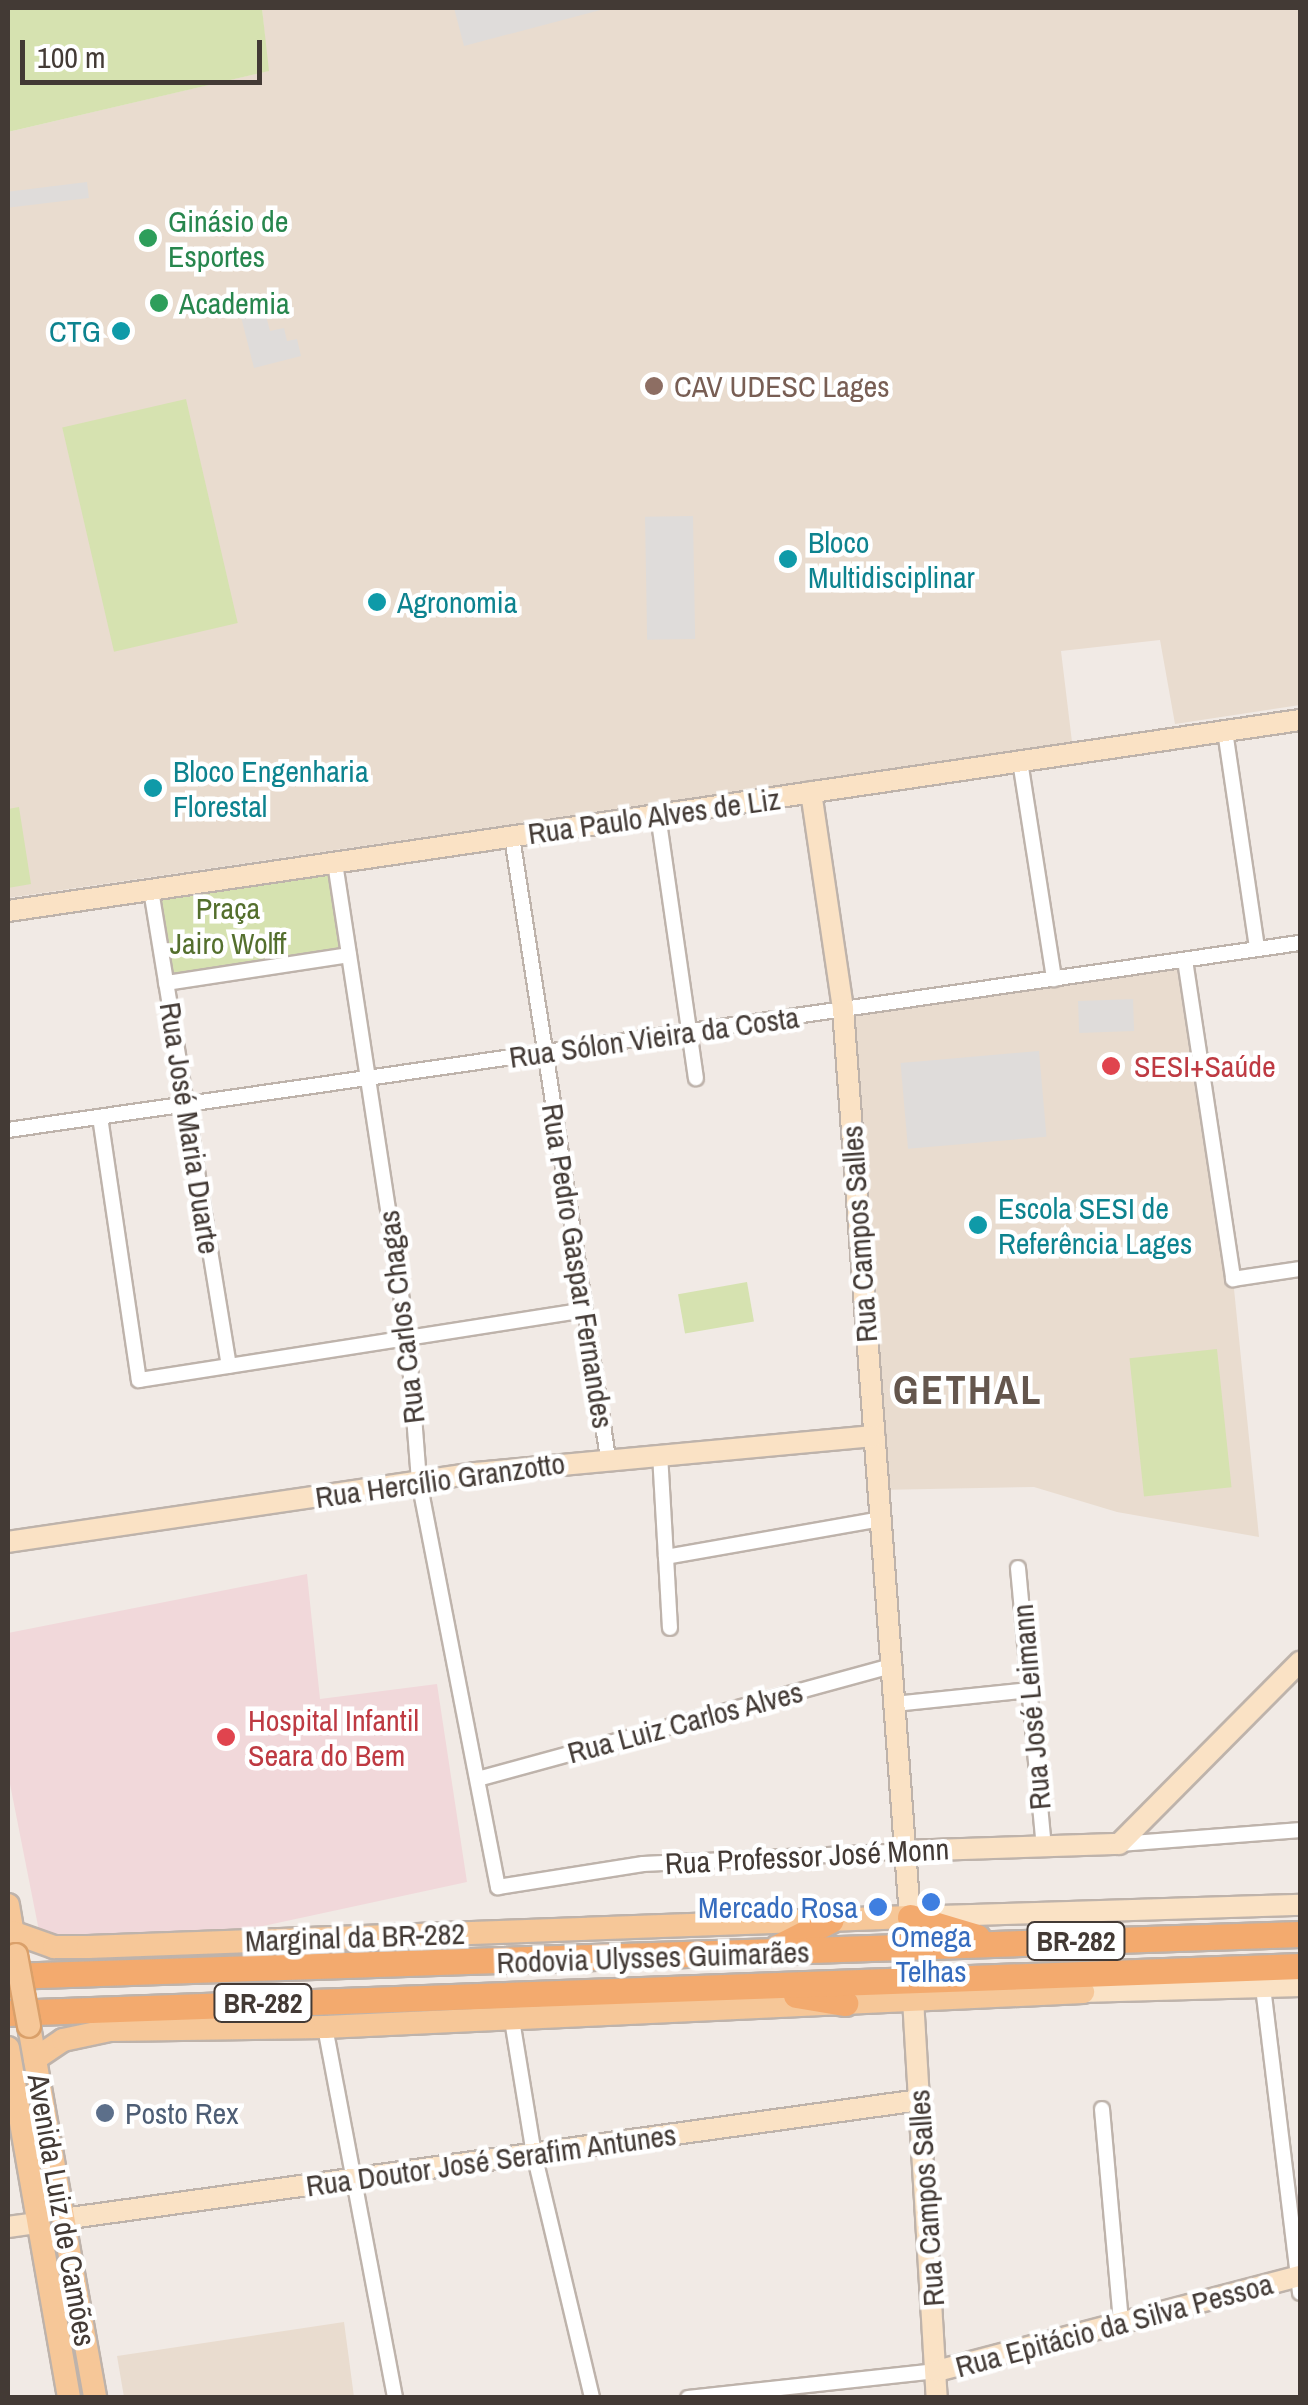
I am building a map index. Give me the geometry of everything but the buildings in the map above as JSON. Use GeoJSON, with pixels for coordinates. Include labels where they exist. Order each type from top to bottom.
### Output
{"type":"FeatureCollection","features":[{"type":"Feature","properties":{"kind":"highway"},"geometry":{"type":"LineString","coordinates":[[910,1917],[1001,1944]]}},
{"type":"Feature","properties":{"kind":"highway"},"geometry":{"type":"LineString","coordinates":[[771,1951],[831,1920]]}},
{"type":"Feature","properties":{"kind":"highway","name":"Rodovia Ulysses Guimarães"},"geometry":{"type":"LineString","coordinates":[[12,1954],[771,1951],[1300,1934]]}},
{"type":"Feature","properties":{"kind":"highway","name":"Rodovia Ulysses Guimarães"},"geometry":{"type":"LineString","coordinates":[[18,2019],[1300,1966]]}},
{"type":"Feature","properties":{"kind":"highway"},"geometry":{"type":"LineString","coordinates":[[1083,1992],[1178,1971]]}},
{"type":"Feature","properties":{"kind":"highway"},"geometry":{"type":"LineString","coordinates":[[747,1986],[845,2003]]}},
{"type":"Feature","properties":{"kind":"main road","name":"Avenida Luiz de Camões"},"geometry":{"type":"LineString","coordinates":[[8,1905],[18,2019],[35,2058],[95,2398]]}},
{"type":"Feature","properties":{"kind":"main road","name":"Marginal da BR-282"},"geometry":{"type":"LineString","coordinates":[[12,1954],[54,1947],[910,1917]]}},
{"type":"Feature","properties":{"kind":"main road"},"geometry":{"type":"LineString","coordinates":[[35,2058],[64,2040],[110,2030],[325,2028],[1083,1992]]}},
{"type":"Feature","properties":{"kind":"main road","name":"Avenida Luiz de Camões"},"geometry":{"type":"LineString","coordinates":[[8,2048],[69,2398]]}},
{"type":"Feature","properties":{"kind":"main road"},"geometry":{"type":"LineString","coordinates":[[38,2223],[63,2219]]}},
{"type":"Feature","properties":{"kind":"street","name":"Rua Paulo Alves de Liz"},"geometry":{"type":"LineString","coordinates":[[8,911],[1300,720]]}},
{"type":"Feature","properties":{"kind":"street"},"geometry":{"type":"LineString","coordinates":[[1225,731],[1257,949]]}},
{"type":"Feature","properties":{"kind":"street"},"geometry":{"type":"LineString","coordinates":[[1020,762],[1054,978]]}},
{"type":"Feature","properties":{"kind":"street","name":"Rua Campos Salles"},"geometry":{"type":"LineString","coordinates":[[811,792],[842,1009],[910,1917]]}},
{"type":"Feature","properties":{"kind":"street"},"geometry":{"type":"LineString","coordinates":[[658,815],[696,1078]]}},
{"type":"Feature","properties":{"kind":"street","name":"Rua Pedro Gaspar Fernandes"},"geometry":{"type":"LineString","coordinates":[[512,836],[608,1458]]}},
{"type":"Feature","properties":{"kind":"street","name":"Rua Carlos Chagas"},"geometry":{"type":"LineString","coordinates":[[335,863],[408,1338],[419,1481],[498,1888]]}},
{"type":"Feature","properties":{"kind":"street","name":"Rua José Maria Duarte"},"geometry":{"type":"LineString","coordinates":[[151,890],[228,1366]]}},
{"type":"Feature","properties":{"kind":"street","name":"Rua Sólon Vieira da Costa"},"geometry":{"type":"LineString","coordinates":[[8,1130],[1300,943]]}},
{"type":"Feature","properties":{"kind":"street"},"geometry":{"type":"LineString","coordinates":[[166,983],[349,955]]}},
{"type":"Feature","properties":{"kind":"street"},"geometry":{"type":"LineString","coordinates":[[1185,960],[1233,1279],[1300,1269]]}},
{"type":"Feature","properties":{"kind":"street"},"geometry":{"type":"LineString","coordinates":[[100,1117],[138,1380],[584,1310]]}},
{"type":"Feature","properties":{"kind":"street","name":"Rua Hercílio Granzotto"},"geometry":{"type":"LineString","coordinates":[[8,1542],[419,1481],[608,1458],[874,1436]]}},
{"type":"Feature","properties":{"kind":"street"},"geometry":{"type":"LineString","coordinates":[[660,1454],[670,1628]]}},
{"type":"Feature","properties":{"kind":"street"},"geometry":{"type":"LineString","coordinates":[[666,1557],[880,1520]]}},
{"type":"Feature","properties":{"kind":"street","name":"Rua José Leimann"},"geometry":{"type":"LineString","coordinates":[[1018,1568],[1044,1846]]}},
{"type":"Feature","properties":{"kind":"street"},"geometry":{"type":"LineString","coordinates":[[1119,1844],[1300,1662]]}},
{"type":"Feature","properties":{"kind":"street","name":"Rua Luiz Carlos Alves"},"geometry":{"type":"LineString","coordinates":[[478,1779],[892,1666]]}},
{"type":"Feature","properties":{"kind":"street"},"geometry":{"type":"LineString","coordinates":[[894,1704],[1030,1690]]}},
{"type":"Feature","properties":{"kind":"street"},"geometry":{"type":"LineString","coordinates":[[1119,1844],[1300,1830]]}},
{"type":"Feature","properties":{"kind":"street","name":"Rua Professor José Monn"},"geometry":{"type":"LineString","coordinates":[[498,1888],[643,1864],[1119,1844]]}},
{"type":"Feature","properties":{"kind":"street","name":"Marginal da BR-282"},"geometry":{"type":"LineString","coordinates":[[910,1917],[1300,1905]]}},
{"type":"Feature","properties":{"kind":"street"},"geometry":{"type":"LineString","coordinates":[[1083,1992],[1300,1986]]}},
{"type":"Feature","properties":{"kind":"street"},"geometry":{"type":"LineString","coordinates":[[1263,1987],[1300,2282]]}},
{"type":"Feature","properties":{"kind":"street","name":"Rua Campos Salles"},"geometry":{"type":"LineString","coordinates":[[913,1999],[936,2398]]}},
{"type":"Feature","properties":{"kind":"street"},"geometry":{"type":"LineString","coordinates":[[512,2020],[534,2154],[592,2398]]}},
{"type":"Feature","properties":{"kind":"street"},"geometry":{"type":"LineString","coordinates":[[325,2028],[396,2398]]}},
{"type":"Feature","properties":{"kind":"street","name":"Rua Doutor José Serafim Antunes"},"geometry":{"type":"LineString","coordinates":[[63,2219],[920,2100]]}},
{"type":"Feature","properties":{"kind":"street"},"geometry":{"type":"LineString","coordinates":[[1102,2110],[1121,2323]]}},
{"type":"Feature","properties":{"kind":"street"},"geometry":{"type":"LineString","coordinates":[[8,2227],[38,2223]]}},
{"type":"Feature","properties":{"kind":"street","name":"Rua Epitácio da Silva Pessoa"},"geometry":{"type":"LineString","coordinates":[[688,2398],[936,2371],[1300,2282]]}},
{"type":"Feature","properties":{"kind":"shaded area","name":"CAV UDESC Lages"},"geometry":{"type":"Polygon","coordinates":[[[262,8],[1300,8],[1300,705],[1175,724],[1160,640],[1061,651],[1072,742],[8,898],[8,132],[268,71],[262,8]]]}},
{"type":"Feature","properties":{"kind":"shaded area"},"geometry":{"type":"Polygon","coordinates":[[[454,8],[608,8],[464,46],[454,8]]]}},
{"type":"Feature","properties":{"kind":"shaded area"},"geometry":{"type":"Polygon","coordinates":[[[87,182],[89,198],[8,208],[8,192],[87,182]]]}},
{"type":"Feature","properties":{"kind":"shaded area"},"geometry":{"type":"Polygon","coordinates":[[[263,304],[270,331],[284,328],[287,341],[297,339],[301,356],[254,368],[239,309],[263,304]]]}},
{"type":"Feature","properties":{"kind":"shaded area"},"geometry":{"type":"Polygon","coordinates":[[[693,516],[695,639],[647,640],[645,517],[693,516]]]}},
{"type":"Feature","properties":{"kind":"shaded area"},"geometry":{"type":"Polygon","coordinates":[[[1185,960],[1233,1279],[1259,1537],[1117,1512],[1034,1487],[878,1490],[843,1009],[1185,960]]]}},
{"type":"Feature","properties":{"kind":"shaded area"},"geometry":{"type":"Polygon","coordinates":[[[1133,999],[1134,1031],[1079,1033],[1078,1001],[1133,999]]]}},
{"type":"Feature","properties":{"kind":"shaded area"},"geometry":{"type":"Polygon","coordinates":[[[1039,1051],[1046,1137],[908,1149],[901,1063],[1039,1051]]]}},
{"type":"Feature","properties":{"kind":"shaded area","name":"Hospital Infantil Seara do Bem"},"geometry":{"type":"Polygon","coordinates":[[[307,1574],[320,1699],[437,1684],[467,1882],[217,1936],[40,1936],[8,1774],[8,1633],[307,1574]]]}},
{"type":"Feature","properties":{"kind":"shaded area"},"geometry":{"type":"Polygon","coordinates":[[[344,2322],[354,2397],[124,2397],[117,2356],[344,2322]]]}},
{"type":"Feature","properties":{"kind":"green space"},"geometry":{"type":"Polygon","coordinates":[[[8,8],[262,8],[269,71],[8,132],[8,8]]]}},
{"type":"Feature","properties":{"kind":"green space"},"geometry":{"type":"Polygon","coordinates":[[[186,399],[238,623],[114,652],[62,428],[186,399]]]}},
{"type":"Feature","properties":{"kind":"green space"},"geometry":{"type":"Polygon","coordinates":[[[19,807],[31,884],[8,888],[8,809],[19,807]]]}},
{"type":"Feature","properties":{"kind":"green space","name":"Praça Jairo Wolff"},"geometry":{"type":"Polygon","coordinates":[[[335,863],[350,955],[166,984],[151,892],[335,863]]]}},
{"type":"Feature","properties":{"kind":"green space"},"geometry":{"type":"Polygon","coordinates":[[[747,1282],[754,1321],[685,1334],[678,1294],[747,1282]]]}},
{"type":"Feature","properties":{"kind":"green space"},"geometry":{"type":"Polygon","coordinates":[[[1217,1349],[1232,1487],[1144,1496],[1129,1358],[1217,1349]]]}},
{"type":"Feature","properties":{"kind":"place","name":"Ginásio de Esportes"},"geometry":{"type":"Point","coordinates":[148,238]}},
{"type":"Feature","properties":{"kind":"place","name":"Academia"},"geometry":{"type":"Point","coordinates":[159,303]}},
{"type":"Feature","properties":{"kind":"place","name":"CTG"},"geometry":{"type":"Point","coordinates":[121,331]}},
{"type":"Feature","properties":{"kind":"place","name":"CAV UDESC Lages"},"geometry":{"type":"Point","coordinates":[654,386]}},
{"type":"Feature","properties":{"kind":"place","name":"Bloco Multidisciplinar"},"geometry":{"type":"Point","coordinates":[788,559]}},
{"type":"Feature","properties":{"kind":"place","name":"Agronomia"},"geometry":{"type":"Point","coordinates":[377,602]}},
{"type":"Feature","properties":{"kind":"place","name":"Bloco Engenharia Florestal"},"geometry":{"type":"Point","coordinates":[153,788]}},
{"type":"Feature","properties":{"kind":"place","name":"SESI+Saúde"},"geometry":{"type":"Point","coordinates":[1111,1066]}},
{"type":"Feature","properties":{"kind":"place","name":"Escola SESI de Referência Lages"},"geometry":{"type":"Point","coordinates":[978,1225]}},
{"type":"Feature","properties":{"kind":"place","name":"Hospital Infantil Seara do Bem"},"geometry":{"type":"Point","coordinates":[226,1737]}},
{"type":"Feature","properties":{"kind":"place","name":"Omega Telhas"},"geometry":{"type":"Point","coordinates":[931,1902]}},
{"type":"Feature","properties":{"kind":"place","name":"Mercado Rosa"},"geometry":{"type":"Point","coordinates":[878,1907]}},
{"type":"Feature","properties":{"kind":"place","name":"Posto Rex"},"geometry":{"type":"Point","coordinates":[105,2113]}},
{"type":"Feature","properties":{"kind":"district","name":"GETHAL"},"geometry":{"type":"Point","coordinates":[968,1390]}}]}
